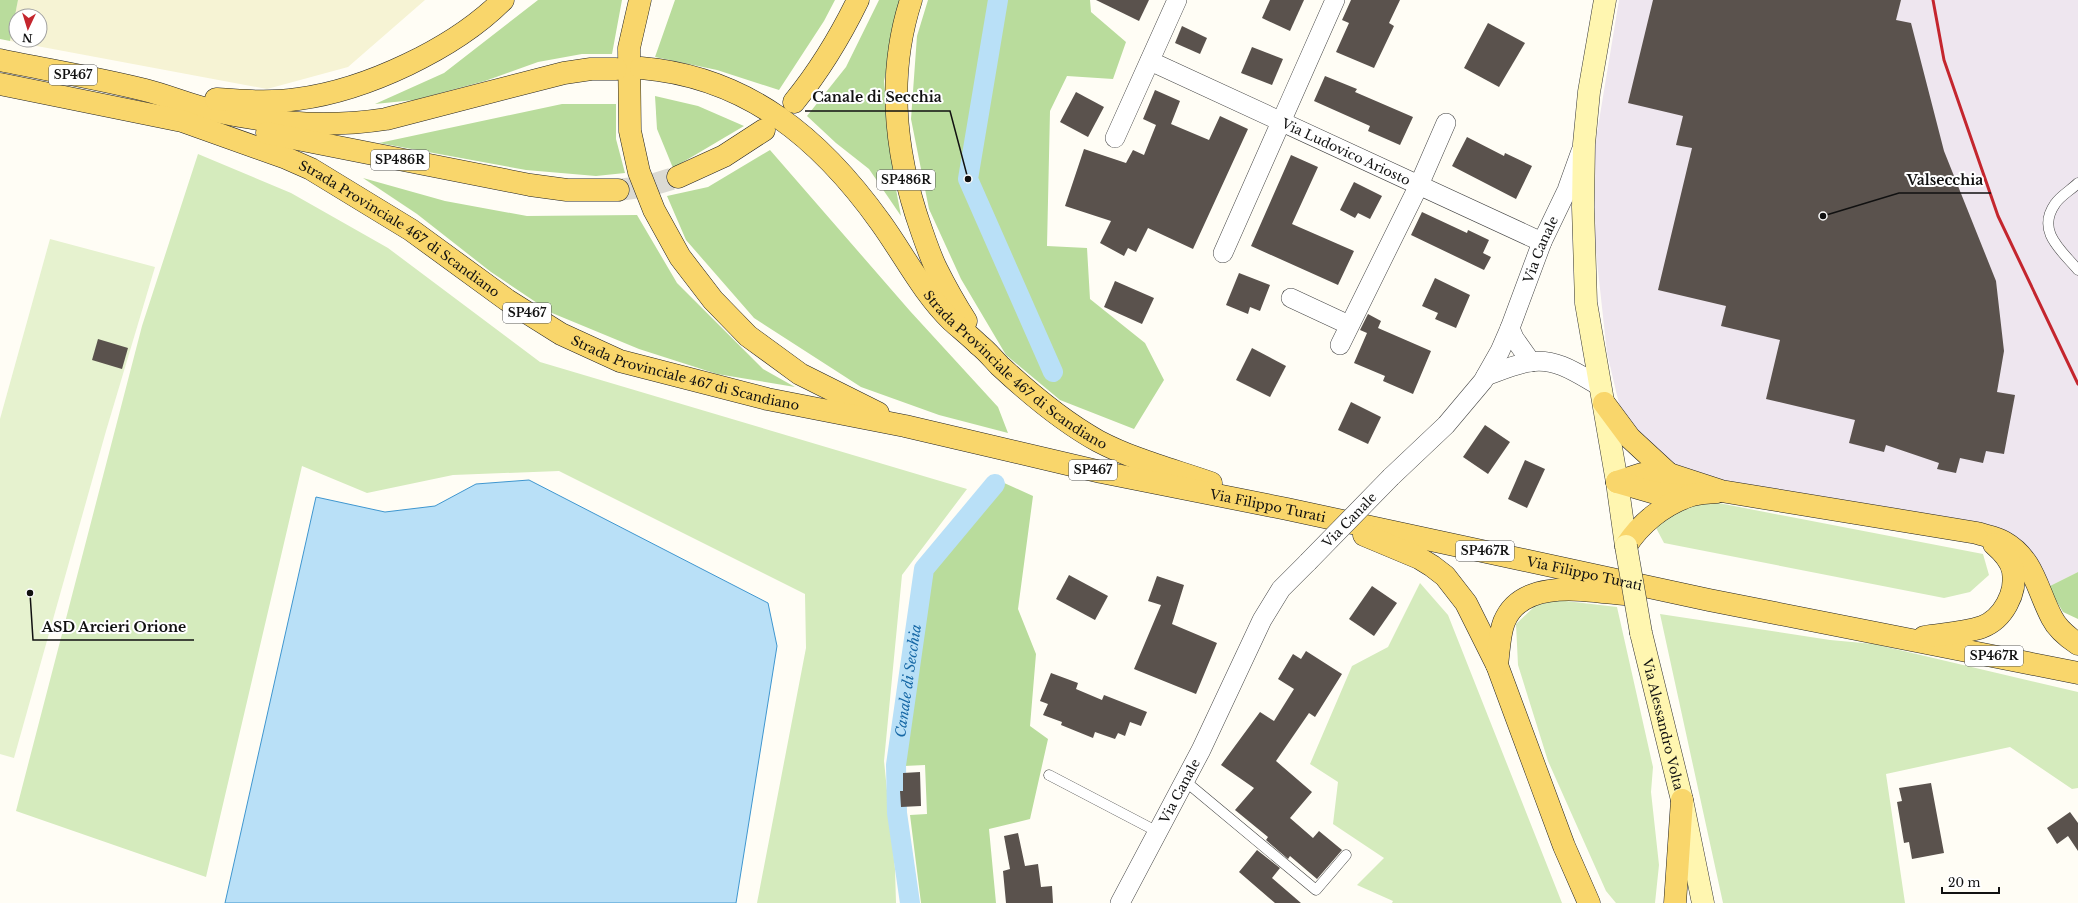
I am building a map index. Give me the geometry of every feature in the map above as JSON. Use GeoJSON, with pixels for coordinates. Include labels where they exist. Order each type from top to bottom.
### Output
{"type":"FeatureCollection","features":[{"type":"Feature","properties":{"kind":"main road"},"geometry":{"type":"LineString","coordinates":[[146,90],[207,98],[264,102],[298,99],[332,92],[390,73],[450,41],[503,0]]}},
{"type":"Feature","properties":{"kind":"main road"},"geometry":{"type":"LineString","coordinates":[[640,0],[629,48],[630,131],[639,172],[654,210],[680,257],[713,300],[748,336],[800,374],[905,426]]}},
{"type":"Feature","properties":{"kind":"main road"},"geometry":{"type":"LineString","coordinates":[[794,102],[815,77],[835,46],[858,0]]}},
{"type":"Feature","properties":{"kind":"main road","name":"SP486R"},"geometry":{"type":"LineString","coordinates":[[911,0],[904,27],[896,72],[896,97],[900,151],[907,185],[935,267],[981,346]]}},
{"type":"Feature","properties":{"kind":"main road","name":"Via Canale"},"geometry":{"type":"LineString","coordinates":[[1605,0],[1589,92],[1584,144],[1582,207],[1586,303],[1617,482],[1626,546]]}},
{"type":"Feature","properties":{"kind":"main road","name":"SP467"},"geometry":{"type":"LineString","coordinates":[[0,60],[146,90]]}},
{"type":"Feature","properties":{"kind":"main road","name":"Strada Provinciale 467 di Scandiano"},"geometry":{"type":"LineString","coordinates":[[641,68],[669,71],[699,78],[730,90],[759,104],[796,130],[844,176],[880,222],[923,285],[951,319],[981,346],[998,365],[1061,419],[1099,441],[1141,459],[1285,508]]}},
{"type":"Feature","properties":{"kind":"main road"},"geometry":{"type":"LineString","coordinates":[[146,90],[214,111],[290,123],[324,125],[386,119],[564,73],[591,69],[616,69]]}},
{"type":"Feature","properties":{"kind":"main road","name":"Strada Provinciale 467 di Scandiano"},"geometry":{"type":"LineString","coordinates":[[0,84],[136,113],[182,121],[258,147],[311,169],[411,230],[507,300],[560,334],[620,361],[767,399],[905,426]]}},
{"type":"Feature","properties":{"kind":"main road","name":"SP486R"},"geometry":{"type":"LineString","coordinates":[[182,121],[253,131],[530,185],[573,190],[618,190]]}},
{"type":"Feature","properties":{"kind":"main road"},"geometry":{"type":"LineString","coordinates":[[678,177],[724,156],[764,130]]}},
{"type":"Feature","properties":{"kind":"main road"},"geometry":{"type":"LineString","coordinates":[[1602,395],[1630,438],[1669,474]]}},
{"type":"Feature","properties":{"kind":"main road","name":"Via Filippo Turati"},"geometry":{"type":"LineString","coordinates":[[905,426],[1101,472],[1285,508],[1687,595],[2078,673]]}},
{"type":"Feature","properties":{"kind":"main road"},"geometry":{"type":"LineString","coordinates":[[1617,482],[1642,474],[1669,474],[1721,491],[1984,535],[2003,541],[2021,554],[2032,569],[2053,620],[2069,638],[2078,644]]}},
{"type":"Feature","properties":{"kind":"main road"},"geometry":{"type":"LineString","coordinates":[[1617,482],[1655,493],[1689,496],[1721,491]]}},
{"type":"Feature","properties":{"kind":"main road"},"geometry":{"type":"LineString","coordinates":[[1626,546],[1637,529],[1668,506],[1689,496]]}},
{"type":"Feature","properties":{"kind":"main road"},"geometry":{"type":"LineString","coordinates":[[1285,508],[1342,526],[1419,558],[1445,576],[1466,603],[1497,665],[1564,846],[1589,903]]}},
{"type":"Feature","properties":{"kind":"main road"},"geometry":{"type":"LineString","coordinates":[[1911,640],[1983,627],[1997,619],[2007,604],[2013,589],[2013,571],[2001,550],[1984,535]]}},
{"type":"Feature","properties":{"kind":"main road","name":"Via Alessandro Volta"},"geometry":{"type":"LineString","coordinates":[[1626,546],[1641,633],[1682,800],[1703,903]]}},
{"type":"Feature","properties":{"kind":"main road"},"geometry":{"type":"LineString","coordinates":[[1497,665],[1500,635],[1504,621],[1510,611],[1528,596],[1545,590],[1560,589],[1648,596],[1687,595]]}},
{"type":"Feature","properties":{"kind":"main road"},"geometry":{"type":"LineString","coordinates":[[1675,903],[1682,800]]}},
{"type":"Feature","properties":{"kind":"street"},"geometry":{"type":"LineString","coordinates":[[1115,138],[1177,0]]}},
{"type":"Feature","properties":{"kind":"street"},"geometry":{"type":"LineString","coordinates":[[1223,253],[1335,0]]}},
{"type":"Feature","properties":{"kind":"street","name":"Via Ludovico Ariosto"},"geometry":{"type":"LineString","coordinates":[[1150,61],[1542,242]]}},
{"type":"Feature","properties":{"kind":"street"},"geometry":{"type":"LineString","coordinates":[[1340,345],[1419,185],[1446,123]]}},
{"type":"Feature","properties":{"kind":"street","name":"Via Canale"},"geometry":{"type":"LineString","coordinates":[[1120,903],[1185,781],[1262,620],[1281,589],[1451,419],[1486,376],[1500,351],[1510,328],[1542,242],[1567,190],[1584,144]]}},
{"type":"Feature","properties":{"kind":"street"},"geometry":{"type":"LineString","coordinates":[[1291,298],[1349,326]]}},
{"type":"Feature","properties":{"kind":"street"},"geometry":{"type":"LineString","coordinates":[[1510,328],[1514,338],[1531,362]]}},
{"type":"Feature","properties":{"kind":"street"},"geometry":{"type":"LineString","coordinates":[[1486,376],[1531,362],[1560,365],[1575,371],[1602,395]]}},
{"type":"Feature","properties":{"kind":"lane"},"geometry":{"type":"LineString","coordinates":[[2078,183],[2055,204],[2048,220],[2050,236],[2078,270]]}},
{"type":"Feature","properties":{"kind":"lane"},"geometry":{"type":"LineString","coordinates":[[1049,775],[1158,832]]}},
{"type":"Feature","properties":{"kind":"lane"},"geometry":{"type":"LineString","coordinates":[[1185,781],[1316,890],[1346,855]]}},
{"type":"Feature","properties":{"kind":"shaded area"},"geometry":{"type":"Polygon","coordinates":[[[18,0],[425,0],[348,67],[267,89],[47,48],[48,8],[16,8],[18,0]]]}},
{"type":"Feature","properties":{"kind":"shaded area"},"geometry":{"type":"Polygon","coordinates":[[[1619,0],[2078,0],[2078,572],[2048,587],[2029,551],[1723,483],[1671,465],[1641,437],[1620,408],[1607,353],[1595,243],[1595,145],[1619,0]]]}},
{"type":"Feature","properties":{"kind":"green space"},"geometry":{"type":"Polygon","coordinates":[[[0,0],[18,0],[16,8],[8,8],[8,41],[0,39],[0,0]]]}},
{"type":"Feature","properties":{"kind":"green space"},"geometry":{"type":"Polygon","coordinates":[[[538,0],[622,0],[612,54],[582,54],[538,62],[485,81],[414,100],[375,104],[444,73],[538,0]]]}},
{"type":"Feature","properties":{"kind":"green space"},"geometry":{"type":"Polygon","coordinates":[[[675,0],[835,0],[824,21],[779,90],[717,70],[655,57],[675,0]]]}},
{"type":"Feature","properties":{"kind":"green space"},"geometry":{"type":"Polygon","coordinates":[[[879,0],[904,0],[884,81],[893,173],[901,216],[869,169],[836,143],[807,116],[846,67],[879,0]]]}},
{"type":"Feature","properties":{"kind":"green space"},"geometry":{"type":"Polygon","coordinates":[[[928,0],[1090,0],[1091,12],[1126,42],[1113,79],[1067,76],[1050,111],[1047,246],[1087,248],[1090,299],[1145,343],[1164,380],[1134,429],[1060,400],[1006,355],[961,279],[929,209],[911,119],[917,36],[928,0]]]}},
{"type":"Feature","properties":{"kind":"green space"},"geometry":{"type":"Polygon","coordinates":[[[655,96],[698,106],[744,126],[673,168],[657,129],[655,96]]]}},
{"type":"Feature","properties":{"kind":"green space"},"geometry":{"type":"Polygon","coordinates":[[[562,104],[616,104],[616,139],[625,173],[596,176],[526,170],[379,143],[562,104]]]}},
{"type":"Feature","properties":{"kind":"green space"},"geometry":{"type":"Polygon","coordinates":[[[770,150],[910,311],[998,407],[1008,433],[939,415],[861,387],[754,318],[686,240],[667,196],[708,187],[770,150]]]}},
{"type":"Feature","properties":{"kind":"green space"},"geometry":{"type":"Polygon","coordinates":[[[198,154],[291,193],[388,248],[540,362],[967,489],[902,575],[884,761],[895,869],[896,903],[757,903],[806,648],[805,594],[559,471],[453,475],[367,493],[302,466],[206,877],[16,811],[142,326],[198,154]]]}},
{"type":"Feature","properties":{"kind":"green space"},"geometry":{"type":"Polygon","coordinates":[[[363,178],[445,201],[527,216],[637,215],[677,283],[763,369],[795,387],[717,374],[639,349],[552,313],[491,272],[417,214],[363,178]]]}},
{"type":"Feature","properties":{"kind":"green space"},"geometry":{"type":"Polygon","coordinates":[[[50,239],[155,267],[106,431],[14,758],[0,754],[0,419],[50,239]]]}},
{"type":"Feature","properties":{"kind":"green space"},"geometry":{"type":"Polygon","coordinates":[[[1002,482],[1033,496],[1018,609],[1036,654],[1030,726],[1048,739],[1030,819],[989,829],[996,903],[921,903],[910,815],[927,814],[925,765],[904,766],[931,570],[1002,482]]]}},
{"type":"Feature","properties":{"kind":"green space"},"geometry":{"type":"Polygon","coordinates":[[[1708,501],[1983,554],[1989,575],[1970,592],[1944,598],[1664,543],[1654,524],[1679,510],[1708,501]]]}},
{"type":"Feature","properties":{"kind":"green space"},"geometry":{"type":"Polygon","coordinates":[[[2078,572],[2078,619],[2063,612],[2048,587],[2078,572]]]}},
{"type":"Feature","properties":{"kind":"green space"},"geometry":{"type":"Polygon","coordinates":[[[1420,583],[1448,615],[1562,903],[1392,903],[1393,901],[1357,885],[1384,858],[1333,824],[1338,782],[1310,764],[1352,666],[1388,647],[1420,583]]]}},
{"type":"Feature","properties":{"kind":"green space"},"geometry":{"type":"Polygon","coordinates":[[[1557,600],[1617,607],[1653,767],[1651,792],[1659,865],[1655,903],[1616,903],[1606,891],[1548,761],[1518,665],[1516,624],[1535,606],[1557,600]]]}},
{"type":"Feature","properties":{"kind":"green space"},"geometry":{"type":"Polygon","coordinates":[[[1660,614],[1830,640],[1874,644],[2078,692],[2078,788],[2072,789],[2010,747],[1886,774],[1905,903],[1723,903],[1660,614]]]}},
{"type":"Feature","properties":{"kind":"water"},"geometry":{"type":"Polygon","coordinates":[[[529,480],[768,603],[777,646],[736,903],[225,903],[316,497],[385,512],[435,506],[476,484],[529,480]]]}},
{"type":"Feature","properties":{"kind":"building"},"geometry":{"type":"Polygon","coordinates":[[[1096,0],[1149,0],[1139,21],[1096,0]]]}},
{"type":"Feature","properties":{"kind":"building"},"geometry":{"type":"Polygon","coordinates":[[[1270,0],[1304,0],[1290,31],[1262,18],[1270,0]]]}},
{"type":"Feature","properties":{"kind":"building"},"geometry":{"type":"Polygon","coordinates":[[[1351,0],[1400,0],[1389,23],[1394,26],[1374,68],[1336,52],[1349,23],[1342,20],[1351,0]]]}},
{"type":"Feature","properties":{"kind":"building"},"geometry":{"type":"Polygon","coordinates":[[[1653,0],[1901,0],[1896,20],[1911,23],[1944,151],[1996,281],[2004,351],[1997,392],[2015,395],[2004,454],[1986,451],[1983,463],[1960,458],[1956,473],[1937,469],[1939,463],[1886,445],[1884,452],[1849,443],[1855,420],[1766,399],[1780,340],[1721,326],[1726,306],[1658,290],[1692,148],[1676,145],[1683,116],[1628,103],[1653,0]]]}},
{"type":"Feature","properties":{"kind":"building"},"geometry":{"type":"Polygon","coordinates":[[[1488,23],[1525,43],[1499,87],[1464,68],[1488,23]]]}},
{"type":"Feature","properties":{"kind":"building"},"geometry":{"type":"Polygon","coordinates":[[[1182,26],[1207,38],[1200,54],[1175,43],[1182,26]]]}},
{"type":"Feature","properties":{"kind":"building"},"geometry":{"type":"Polygon","coordinates":[[[1252,47],[1283,59],[1272,85],[1241,73],[1252,47]]]}},
{"type":"Feature","properties":{"kind":"building"},"geometry":{"type":"Polygon","coordinates":[[[1325,76],[1357,89],[1355,92],[1413,117],[1400,145],[1368,131],[1370,126],[1314,101],[1325,76]]]}},
{"type":"Feature","properties":{"kind":"building"},"geometry":{"type":"Polygon","coordinates":[[[1155,90],[1180,101],[1171,124],[1209,140],[1220,116],[1248,129],[1193,249],[1148,228],[1136,252],[1128,248],[1124,256],[1100,243],[1111,221],[1065,206],[1084,149],[1126,163],[1133,150],[1144,155],[1156,125],[1143,119],[1155,90]]]}},
{"type":"Feature","properties":{"kind":"building"},"geometry":{"type":"Polygon","coordinates":[[[1076,92],[1104,107],[1088,137],[1060,122],[1076,92]]]}},
{"type":"Feature","properties":{"kind":"building"},"geometry":{"type":"Polygon","coordinates":[[[1467,137],[1504,156],[1505,153],[1532,166],[1516,199],[1452,166],[1467,137]]]}},
{"type":"Feature","properties":{"kind":"building"},"geometry":{"type":"Polygon","coordinates":[[[1291,155],[1318,167],[1292,224],[1354,251],[1338,285],[1251,246],[1291,155]]]}},
{"type":"Feature","properties":{"kind":"building"},"geometry":{"type":"Polygon","coordinates":[[[1354,182],[1382,196],[1370,219],[1358,213],[1355,218],[1340,210],[1354,182]]]}},
{"type":"Feature","properties":{"kind":"building"},"geometry":{"type":"Polygon","coordinates":[[[1422,212],[1467,233],[1468,230],[1489,240],[1483,253],[1491,257],[1484,270],[1411,235],[1422,212]]]}},
{"type":"Feature","properties":{"kind":"building"},"geometry":{"type":"Polygon","coordinates":[[[1239,273],[1270,285],[1260,311],[1250,307],[1248,314],[1226,305],[1239,273]]]}},
{"type":"Feature","properties":{"kind":"building"},"geometry":{"type":"Polygon","coordinates":[[[1435,278],[1470,295],[1456,328],[1435,319],[1438,313],[1422,306],[1435,278]]]}},
{"type":"Feature","properties":{"kind":"building"},"geometry":{"type":"Polygon","coordinates":[[[1115,281],[1154,298],[1142,324],[1104,307],[1115,281]]]}},
{"type":"Feature","properties":{"kind":"building"},"geometry":{"type":"Polygon","coordinates":[[[1368,314],[1381,321],[1378,328],[1431,351],[1413,394],[1383,381],[1385,376],[1354,363],[1367,333],[1360,330],[1368,314]]]}},
{"type":"Feature","properties":{"kind":"building"},"geometry":{"type":"Polygon","coordinates":[[[98,339],[128,348],[122,369],[92,360],[98,339]]]}},
{"type":"Feature","properties":{"kind":"building"},"geometry":{"type":"Polygon","coordinates":[[[1252,348],[1286,366],[1270,397],[1236,380],[1252,348]]]}},
{"type":"Feature","properties":{"kind":"building"},"geometry":{"type":"Polygon","coordinates":[[[1351,402],[1381,417],[1368,444],[1338,430],[1351,402]]]}},
{"type":"Feature","properties":{"kind":"building"},"geometry":{"type":"Polygon","coordinates":[[[1485,425],[1510,442],[1488,474],[1463,457],[1485,425]]]}},
{"type":"Feature","properties":{"kind":"building"},"geometry":{"type":"Polygon","coordinates":[[[1525,460],[1545,469],[1527,508],[1508,499],[1525,460]]]}},
{"type":"Feature","properties":{"kind":"building"},"geometry":{"type":"Polygon","coordinates":[[[1069,575],[1108,596],[1095,620],[1056,599],[1069,575]]]}},
{"type":"Feature","properties":{"kind":"building"},"geometry":{"type":"Polygon","coordinates":[[[1157,576],[1184,585],[1172,624],[1217,643],[1196,694],[1134,669],[1161,605],[1148,601],[1157,576]]]}},
{"type":"Feature","properties":{"kind":"building"},"geometry":{"type":"Polygon","coordinates":[[[1372,586],[1397,603],[1374,636],[1349,619],[1372,586]]]}},
{"type":"Feature","properties":{"kind":"building"},"geometry":{"type":"Polygon","coordinates":[[[1306,651],[1342,674],[1315,717],[1309,713],[1276,761],[1312,792],[1290,818],[1313,838],[1319,831],[1342,850],[1317,879],[1290,856],[1288,859],[1266,840],[1268,837],[1235,810],[1254,788],[1221,765],[1260,712],[1274,721],[1294,689],[1278,679],[1293,654],[1301,659],[1306,651]]]}},
{"type":"Feature","properties":{"kind":"building"},"geometry":{"type":"Polygon","coordinates":[[[1051,673],[1078,683],[1076,689],[1102,700],[1104,695],[1147,712],[1141,726],[1130,722],[1125,736],[1118,733],[1115,739],[1095,732],[1093,738],[1061,725],[1062,722],[1043,715],[1048,704],[1040,701],[1051,673]]]}},
{"type":"Feature","properties":{"kind":"building"},"geometry":{"type":"Polygon","coordinates":[[[920,772],[921,806],[901,807],[900,791],[903,791],[903,773],[920,772]]]}},
{"type":"Feature","properties":{"kind":"building"},"geometry":{"type":"Polygon","coordinates":[[[1931,783],[1944,853],[1912,859],[1909,842],[1904,843],[1897,802],[1902,801],[1899,788],[1931,783]]]}},
{"type":"Feature","properties":{"kind":"building"},"geometry":{"type":"Polygon","coordinates":[[[2070,812],[2078,823],[2078,851],[2068,836],[2057,844],[2047,828],[2070,812]]]}},
{"type":"Feature","properties":{"kind":"building"},"geometry":{"type":"Polygon","coordinates":[[[1018,833],[1025,866],[1038,864],[1041,887],[1052,886],[1053,903],[1006,903],[1003,871],[1010,869],[1004,836],[1018,833]]]}},
{"type":"Feature","properties":{"kind":"building"},"geometry":{"type":"Polygon","coordinates":[[[1257,850],[1280,868],[1272,878],[1301,903],[1275,903],[1239,872],[1257,850]]]}},
{"type":"Feature","properties":{"kind":"waterway","name":"Canale di Secchia"},"geometry":{"type":"LineString","coordinates":[[998,0],[968,179],[1053,372]]}},
{"type":"Feature","properties":{"kind":"waterway","name":"Canale di Secchia"},"geometry":{"type":"LineString","coordinates":[[910,903],[897,813],[896,765],[924,569],[995,484]]}},
{"type":"Feature","properties":{"kind":"tunnel"},"geometry":{"type":"LineString","coordinates":[[618,190],[648,186],[678,177]]}},
{"type":"Feature","properties":{"kind":"railway"},"geometry":{"type":"LineString","coordinates":[[1933,0],[1944,60],[1998,216],[2078,384]]}},
{"type":"Feature","properties":{"kind":"place","name":"Canale di Secchia"},"geometry":{"type":"Point","coordinates":[968,179]}},
{"type":"Feature","properties":{"kind":"place","name":"Valsecchia"},"geometry":{"type":"Point","coordinates":[1823,216]}},
{"type":"Feature","properties":{"kind":"place","name":"ASD Arcieri Orione"},"geometry":{"type":"Point","coordinates":[30,593]}}]}
